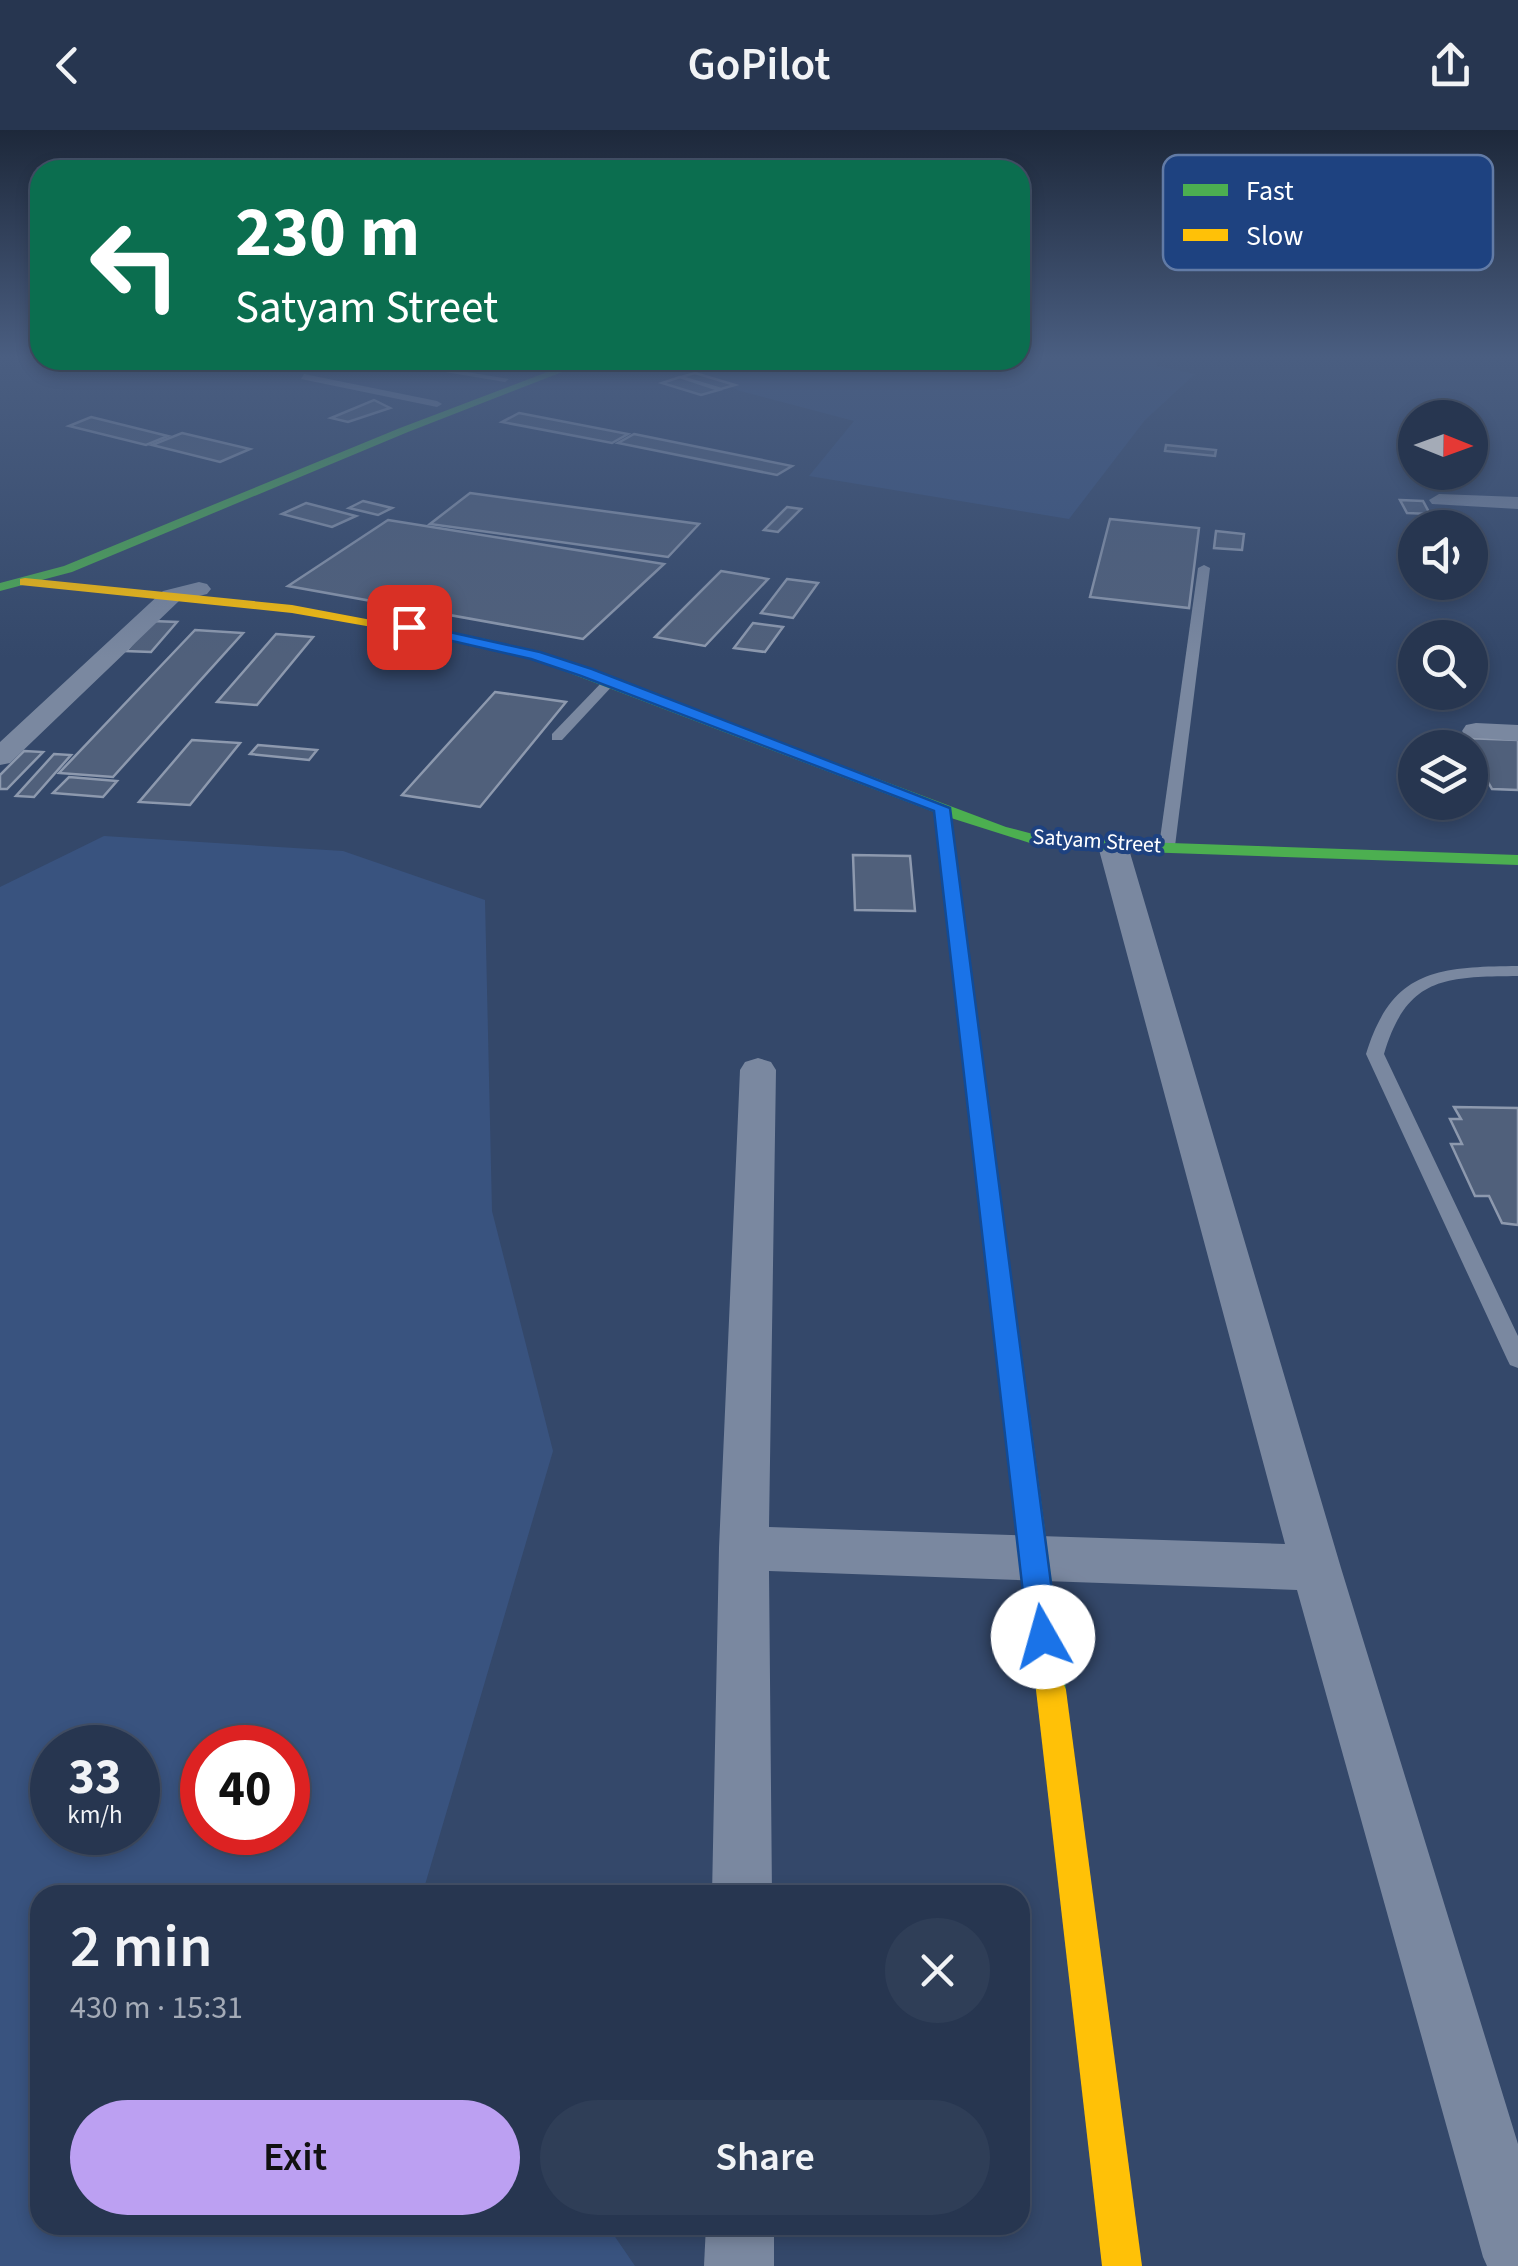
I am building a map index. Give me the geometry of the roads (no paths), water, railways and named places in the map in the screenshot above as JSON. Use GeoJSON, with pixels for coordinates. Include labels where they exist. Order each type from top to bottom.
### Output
{"type":"FeatureCollection","features":[{"type":"Feature","properties":{"kind":"street"},"geometry":{"type":"LineString","coordinates":[[0,574],[38,564],[301,459]]}},
{"type":"Feature","properties":{"kind":"street"},"geometry":{"type":"LineString","coordinates":[[0,587],[25,582],[132,543],[335,459]]}},
{"type":"Feature","properties":{"kind":"street"},"geometry":{"type":"LineString","coordinates":[[1438,500],[1518,503]]}},
{"type":"Feature","properties":{"kind":"street"},"geometry":{"type":"LineString","coordinates":[[132,543],[167,576],[206,594]]}},
{"type":"Feature","properties":{"kind":"street"},"geometry":{"type":"LineString","coordinates":[[25,582],[167,576]]}},
{"type":"Feature","properties":{"kind":"street"},"geometry":{"type":"LineString","coordinates":[[0,757],[167,576]]}},
{"type":"Feature","properties":{"kind":"street","name":"Satyam Street"},"geometry":{"type":"LineString","coordinates":[[206,594],[448,634],[535,655],[1033,839],[1113,846],[1518,860]]}},
{"type":"Feature","properties":{"kind":"street"},"geometry":{"type":"LineString","coordinates":[[1488,732],[1518,734]]}},
{"type":"Feature","properties":{"kind":"street"},"geometry":{"type":"LineString","coordinates":[[942,808],[1122,2266]]}},
{"type":"Feature","properties":{"kind":"street"},"geometry":{"type":"LineString","coordinates":[[1113,846],[1316,1568],[1518,2257]]}},
{"type":"Feature","properties":{"kind":"street"},"geometry":{"type":"LineString","coordinates":[[742,1885],[744,1548],[758,1070]]}},
{"type":"Feature","properties":{"kind":"street"},"geometry":{"type":"LineString","coordinates":[[744,1548],[1316,1568]]}},
{"type":"Feature","properties":{"kind":"street"},"geometry":{"type":"LineString","coordinates":[[739,2266],[740,2235]]}},
{"type":"Feature","properties":{"kind":"lane"},"geometry":{"type":"LineString","coordinates":[[1167,846],[1204,568]]}},
{"type":"Feature","properties":{"kind":"lane"},"geometry":{"type":"LineString","coordinates":[[557,737],[610,682]]}},
{"type":"Feature","properties":{"kind":"lane"},"geometry":{"type":"LineString","coordinates":[[1518,971],[1434,978],[1402,996],[1382,1024],[1375,1054],[1518,1359]]}},
{"type":"Feature","properties":{"kind":"water"},"geometry":{"type":"Polygon","coordinates":[[[823,459],[1115,459],[1069,519],[809,476],[823,459]]]}},
{"type":"Feature","properties":{"kind":"water"},"geometry":{"type":"Polygon","coordinates":[[[104,836],[343,851],[485,900],[492,1211],[553,1451],[425,1885],[30,1885],[30,2235],[614,2235],[635,2266],[0,2266],[0,887],[104,836]]]}}]}
